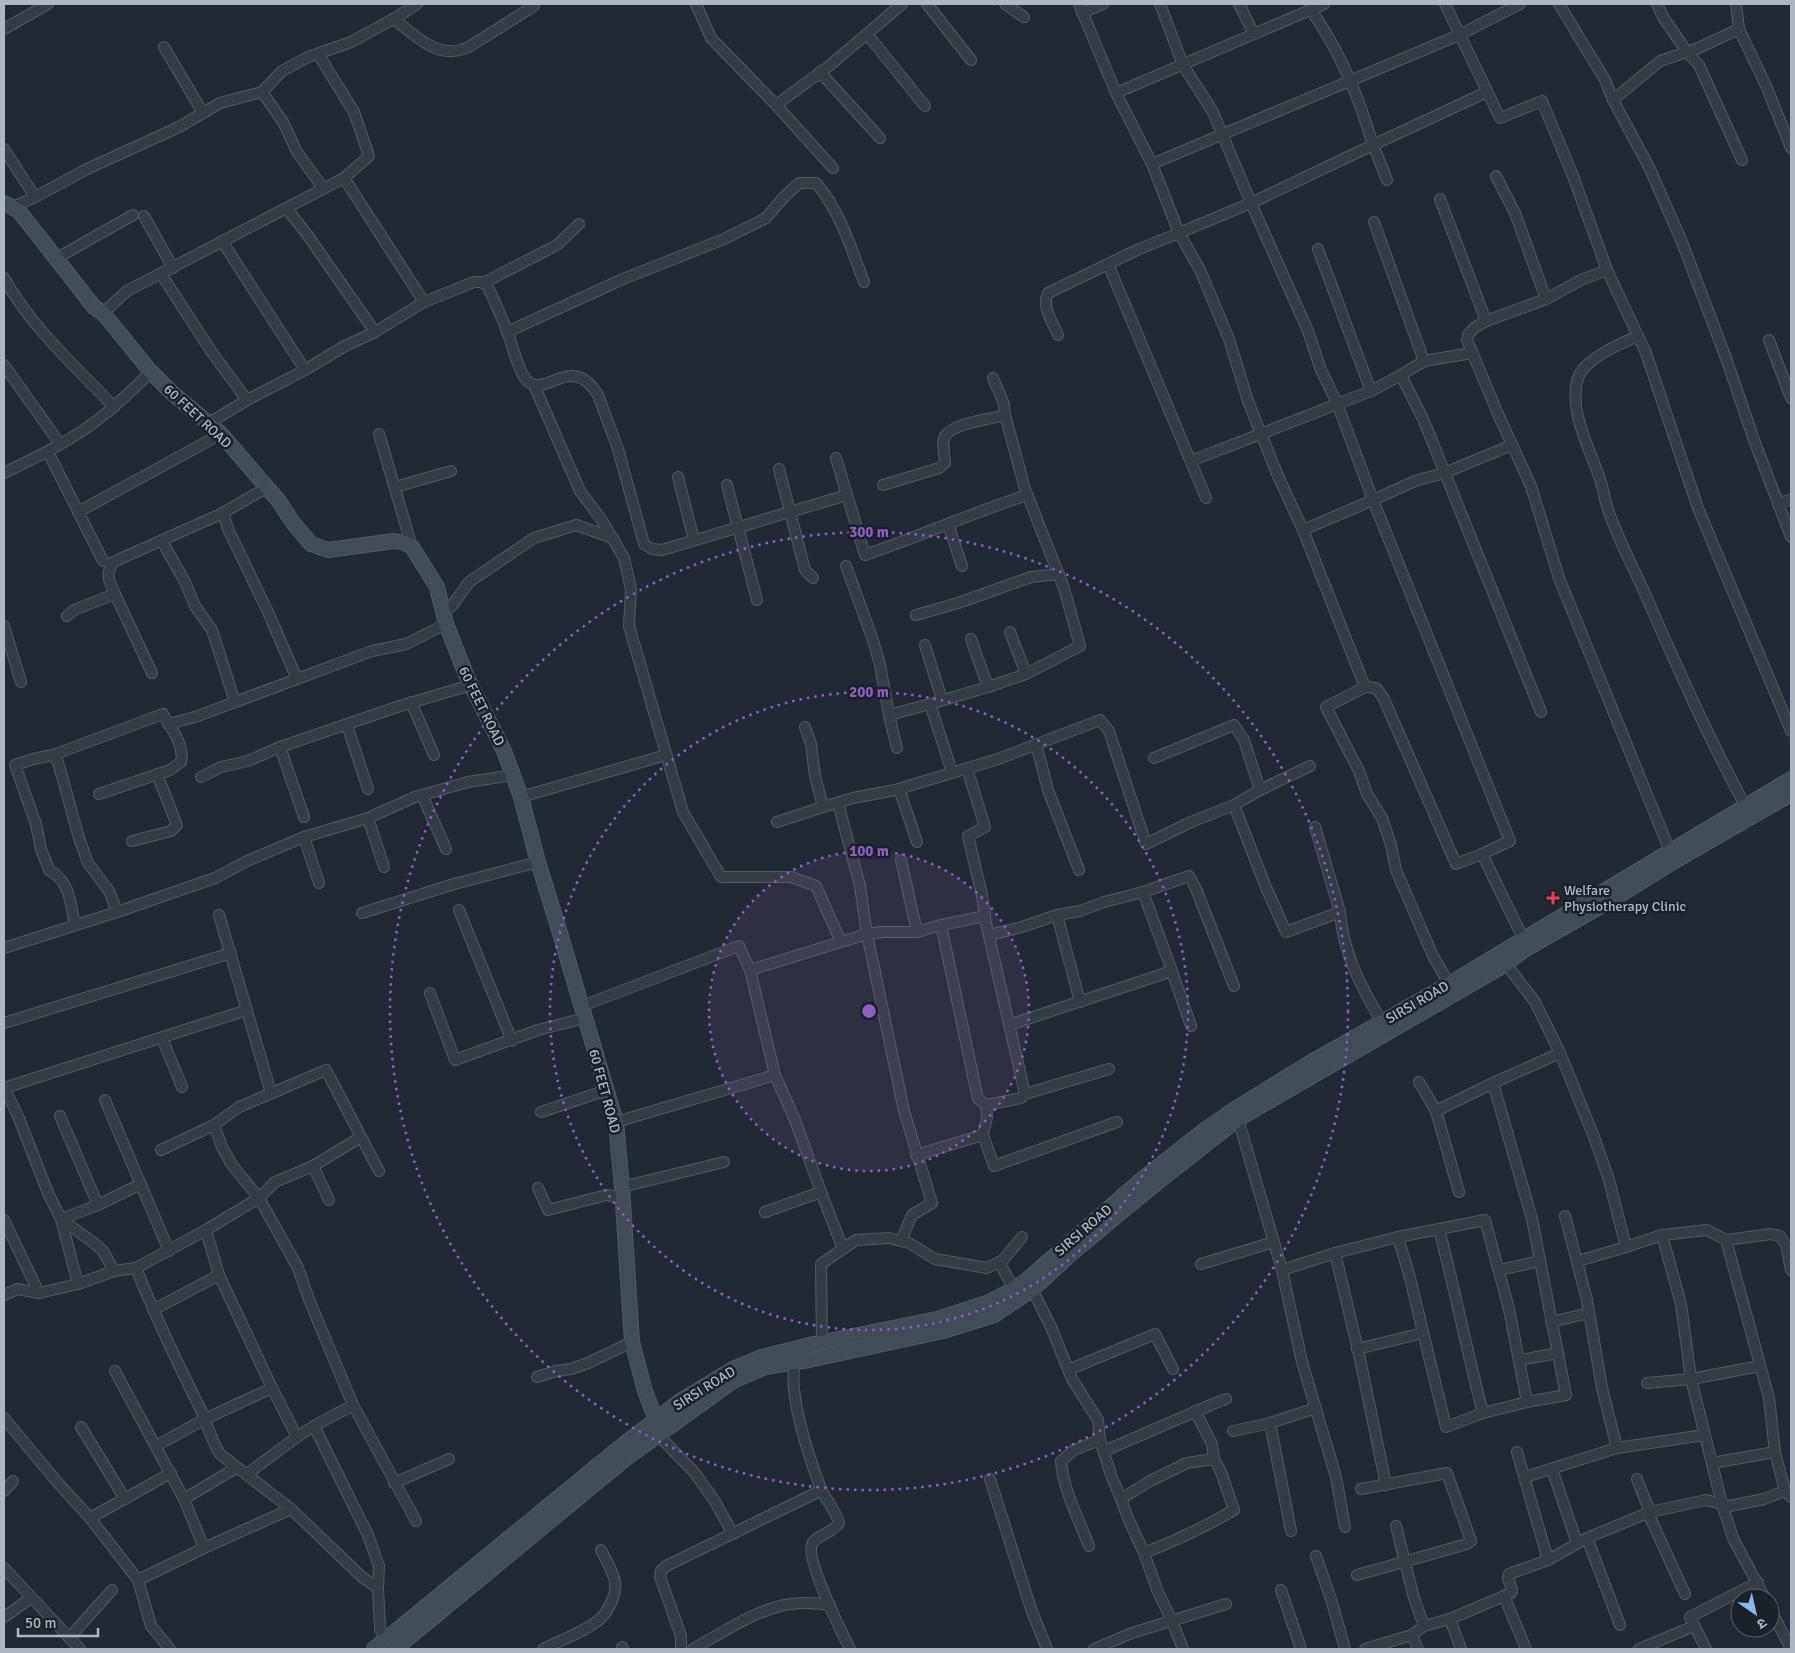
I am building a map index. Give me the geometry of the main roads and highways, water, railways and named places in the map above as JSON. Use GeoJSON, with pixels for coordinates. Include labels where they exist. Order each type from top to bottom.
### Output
{"type":"FeatureCollection","features":[{"type":"Feature","properties":{"kind":"main road","name":"60 FEET ROAD"},"geometry":{"type":"LineString","coordinates":[[9,205],[20,211],[94,306],[103,313],[151,372],[171,392],[221,434],[278,500],[311,544],[328,550],[394,541],[405,543],[412,547],[437,587],[444,617],[471,685],[504,751],[521,798],[538,862],[616,1122],[632,1342],[645,1391],[656,1420]]}},
{"type":"Feature","properties":{"kind":"main road","name":"SIRSI ROAD"},"geometry":{"type":"LineString","coordinates":[[374,1649],[390,1646],[658,1435],[733,1381],[765,1367],[943,1331],[994,1315],[1030,1284],[1141,1180],[1206,1129],[1235,1109],[1308,1064],[1449,984],[1791,779]]}},
{"type":"Feature","properties":{"kind":"main road","name":"SIRSI ROAD"},"geometry":{"type":"LineString","coordinates":[[390,1646],[619,1448],[680,1402],[733,1369],[762,1357],[937,1320],[989,1302],[1014,1289],[1030,1284],[1238,1120],[1506,964],[1524,950],[1615,898],[1679,858],[1791,794]]}},
{"type":"Feature","properties":{"kind":"place","name":"Welfare Physiotherapy Clinic"},"geometry":{"type":"Point","coordinates":[1553,898]}}]}
